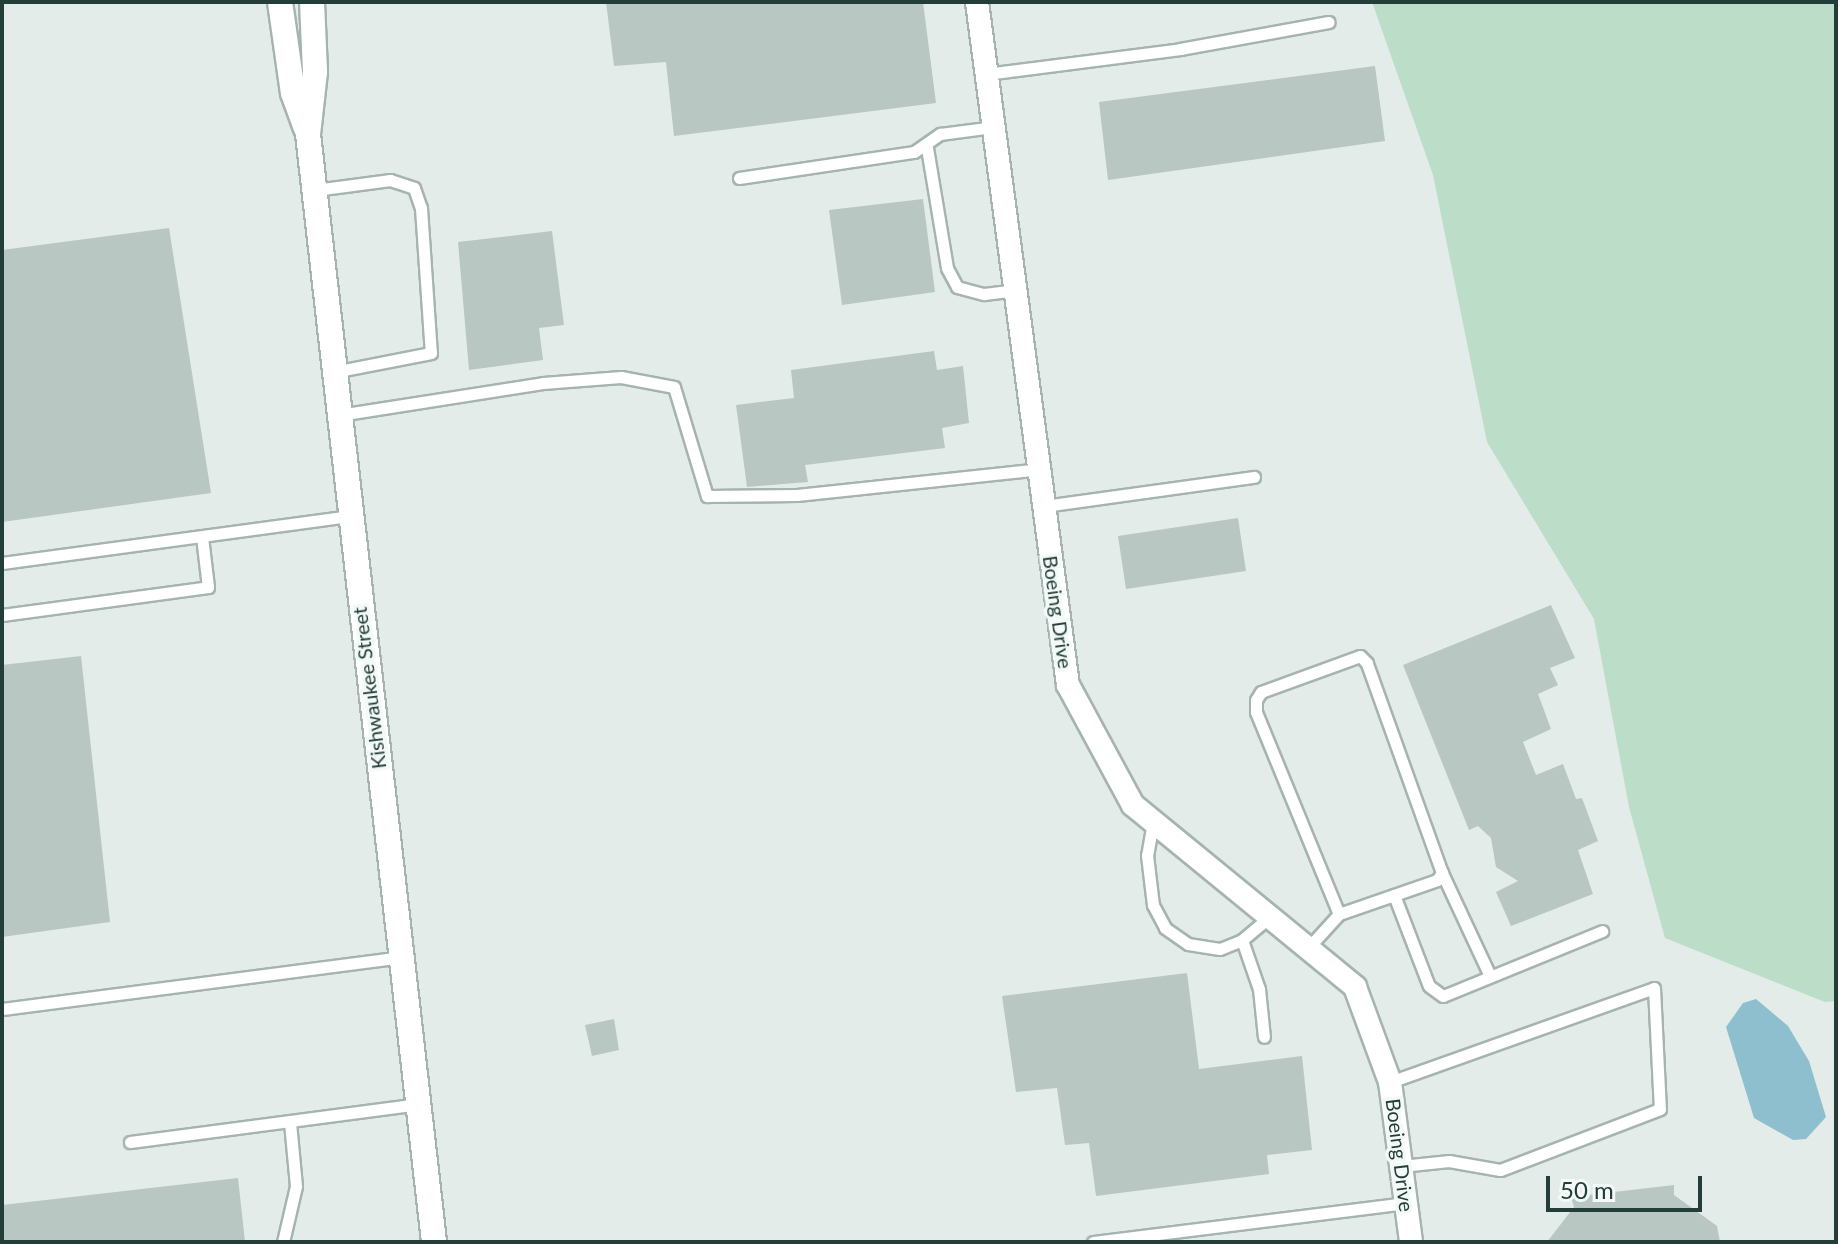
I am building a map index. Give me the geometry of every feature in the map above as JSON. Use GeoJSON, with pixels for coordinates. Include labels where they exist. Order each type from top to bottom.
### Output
{"type":"FeatureCollection","features":[{"type":"Feature","properties":{"kind":"street","name":"Kishwaukee Street"},"geometry":{"type":"LineString","coordinates":[[280,2],[293,93],[308,134]]}},
{"type":"Feature","properties":{"kind":"street","name":"Kishwaukee Street"},"geometry":{"type":"LineString","coordinates":[[312,2],[315,72],[308,134],[337,415],[434,1242]]}},
{"type":"Feature","properties":{"kind":"street","name":"Boeing Drive"},"geometry":{"type":"LineString","coordinates":[[977,2],[1068,685],[1133,805],[1355,987],[1390,1082],[1411,1242]]}},
{"type":"Feature","properties":{"kind":"lane"},"geometry":{"type":"LineString","coordinates":[[986,74],[1180,49],[1329,22]]}},
{"type":"Feature","properties":{"kind":"lane"},"geometry":{"type":"LineString","coordinates":[[739,178],[927,148],[940,134],[993,127]]}},
{"type":"Feature","properties":{"kind":"lane"},"geometry":{"type":"LineString","coordinates":[[927,148],[947,268],[957,287],[984,294],[1015,290]]}},
{"type":"Feature","properties":{"kind":"lane"},"geometry":{"type":"LineString","coordinates":[[314,190],[390,180],[414,188],[421,208],[431,353],[333,372]]}},
{"type":"Feature","properties":{"kind":"lane"},"geometry":{"type":"LineString","coordinates":[[337,415],[543,383],[621,377],[674,387],[707,496],[797,495],[1039,469]]}},
{"type":"Feature","properties":{"kind":"lane"},"geometry":{"type":"LineString","coordinates":[[1044,506],[1254,477]]}},
{"type":"Feature","properties":{"kind":"lane"},"geometry":{"type":"LineString","coordinates":[[2,563],[349,516]]}},
{"type":"Feature","properties":{"kind":"lane"},"geometry":{"type":"LineString","coordinates":[[2,615],[208,587],[202,537]]}},
{"type":"Feature","properties":{"kind":"lane"},"geometry":{"type":"LineString","coordinates":[[1339,914],[1256,712],[1256,700],[1261,692],[1349,656],[1367,663],[1442,873],[1490,976]]}},
{"type":"Feature","properties":{"kind":"lane"},"geometry":{"type":"LineString","coordinates":[[1153,821],[1147,855],[1153,905],[1165,928],[1188,944],[1220,949],[1242,940],[1269,917]]}},
{"type":"Feature","properties":{"kind":"lane"},"geometry":{"type":"LineString","coordinates":[[1308,948],[1339,914],[1437,880],[1442,873]]}},
{"type":"Feature","properties":{"kind":"lane"},"geometry":{"type":"LineString","coordinates":[[1394,895],[1435,992],[1443,996],[1602,931]]}},
{"type":"Feature","properties":{"kind":"lane"},"geometry":{"type":"LineString","coordinates":[[1242,940],[1259,989],[1264,1037]]}},
{"type":"Feature","properties":{"kind":"lane"},"geometry":{"type":"LineString","coordinates":[[2,1009],[401,957]]}},
{"type":"Feature","properties":{"kind":"lane"},"geometry":{"type":"LineString","coordinates":[[1390,1082],[1654,988],[1660,1109],[1500,1170],[1449,1161],[1400,1166]]}},
{"type":"Feature","properties":{"kind":"lane"},"geometry":{"type":"LineString","coordinates":[[130,1142],[418,1104]]}},
{"type":"Feature","properties":{"kind":"lane"},"geometry":{"type":"LineString","coordinates":[[283,1242],[296,1186],[290,1122]]}},
{"type":"Feature","properties":{"kind":"lane"},"geometry":{"type":"LineString","coordinates":[[1093,1242],[1405,1203]]}},
{"type":"Feature","properties":{"kind":"green space"},"geometry":{"type":"Polygon","coordinates":[[[1372,2],[1836,2],[1836,1001],[1825,1002],[1665,938],[1629,807],[1594,619],[1487,442],[1433,175],[1372,2]]]}},
{"type":"Feature","properties":{"kind":"water"},"geometry":{"type":"Polygon","coordinates":[[[1756,999],[1788,1026],[1809,1061],[1826,1117],[1806,1139],[1793,1140],[1754,1118],[1726,1027],[1743,1003],[1756,999]]]}},
{"type":"Feature","properties":{"kind":"building"},"geometry":{"type":"Polygon","coordinates":[[[606,2],[923,2],[936,103],[674,136],[666,62],[614,66],[606,2]]]}},
{"type":"Feature","properties":{"kind":"building"},"geometry":{"type":"Polygon","coordinates":[[[1375,66],[1385,141],[1108,180],[1099,102],[1375,66]]]}},
{"type":"Feature","properties":{"kind":"building"},"geometry":{"type":"Polygon","coordinates":[[[923,199],[935,292],[842,305],[829,210],[923,199]]]}},
{"type":"Feature","properties":{"kind":"building"},"geometry":{"type":"Polygon","coordinates":[[[169,228],[211,493],[2,522],[2,250],[169,228]]]}},
{"type":"Feature","properties":{"kind":"building"},"geometry":{"type":"Polygon","coordinates":[[[552,231],[564,325],[539,328],[543,360],[469,370],[458,242],[552,231]]]}},
{"type":"Feature","properties":{"kind":"building"},"geometry":{"type":"Polygon","coordinates":[[[934,351],[937,370],[963,366],[969,423],[942,428],[945,448],[805,465],[808,482],[747,487],[736,405],[794,398],[791,370],[934,351]]]}},
{"type":"Feature","properties":{"kind":"building"},"geometry":{"type":"Polygon","coordinates":[[[1238,518],[1246,571],[1126,589],[1118,536],[1238,518]]]}},
{"type":"Feature","properties":{"kind":"building"},"geometry":{"type":"Polygon","coordinates":[[[1551,605],[1575,658],[1550,668],[1558,685],[1538,694],[1551,729],[1523,742],[1536,775],[1563,764],[1576,799],[1582,798],[1598,841],[1578,850],[1593,894],[1511,926],[1496,892],[1518,881],[1496,867],[1491,838],[1478,826],[1469,830],[1403,665],[1551,605]]]}},
{"type":"Feature","properties":{"kind":"building"},"geometry":{"type":"Polygon","coordinates":[[[81,656],[110,922],[2,937],[2,665],[81,656]]]}},
{"type":"Feature","properties":{"kind":"building"},"geometry":{"type":"Polygon","coordinates":[[[1187,973],[1199,1069],[1302,1056],[1312,1150],[1267,1155],[1269,1174],[1096,1196],[1089,1143],[1065,1145],[1057,1088],[1016,1092],[1002,996],[1187,973]]]}},
{"type":"Feature","properties":{"kind":"building"},"geometry":{"type":"Polygon","coordinates":[[[614,1019],[619,1050],[592,1056],[585,1025],[614,1019]]]}},
{"type":"Feature","properties":{"kind":"building"},"geometry":{"type":"Polygon","coordinates":[[[238,1178],[245,1242],[2,1242],[2,1205],[238,1178]]]}},
{"type":"Feature","properties":{"kind":"building"},"geometry":{"type":"Polygon","coordinates":[[[1674,1185],[1674,1195],[1717,1226],[1720,1242],[1547,1242],[1574,1207],[1571,1197],[1674,1185]]]}}]}
